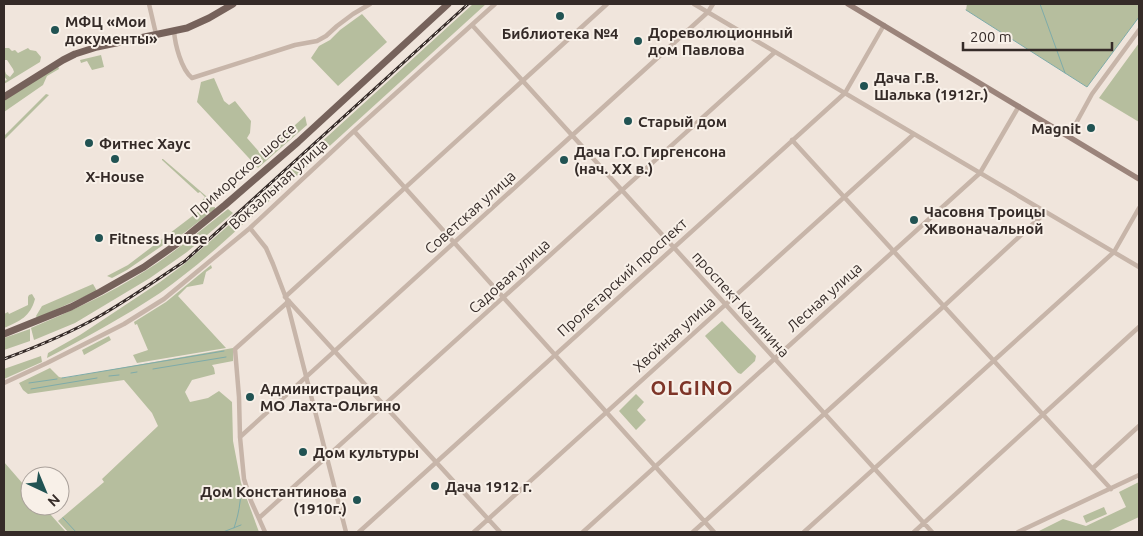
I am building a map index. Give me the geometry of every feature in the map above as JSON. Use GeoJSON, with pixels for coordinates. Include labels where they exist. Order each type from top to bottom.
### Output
{"type":"FeatureCollection","features":[{"type":"Feature","properties":{"kind":"main road"},"geometry":{"type":"LineString","coordinates":[[4,97],[70,56],[97,47],[187,28],[233,4]]}},
{"type":"Feature","properties":{"kind":"main road","name":"Приморское шоссе"},"geometry":{"type":"LineString","coordinates":[[4,334],[71,307],[100,292],[144,267],[181,241],[225,206],[298,142],[448,4]]}},
{"type":"Feature","properties":{"kind":"main road"},"geometry":{"type":"LineString","coordinates":[[848,4],[1139,179]]}},
{"type":"Feature","properties":{"kind":"street"},"geometry":{"type":"LineString","coordinates":[[149,4],[156,34]]}},
{"type":"Feature","properties":{"kind":"street"},"geometry":{"type":"LineString","coordinates":[[174,31],[177,47],[187,74],[192,78],[295,45],[317,42],[353,14],[370,4]]}},
{"type":"Feature","properties":{"kind":"street","name":"Вокзальная улица"},"geometry":{"type":"LineString","coordinates":[[4,383],[124,324],[164,299],[250,228],[495,4]]}},
{"type":"Feature","properties":{"kind":"street"},"geometry":{"type":"LineString","coordinates":[[265,532],[251,501],[244,479],[235,349],[405,188],[607,4]]}},
{"type":"Feature","properties":{"kind":"street"},"geometry":{"type":"LineString","coordinates":[[694,4],[1139,267]]}},
{"type":"Feature","properties":{"kind":"street","name":"Советская улица"},"geometry":{"type":"LineString","coordinates":[[240,437],[708,12],[713,4]]}},
{"type":"Feature","properties":{"kind":"street","name":"проспект Калинина"},"geometry":{"type":"LineString","coordinates":[[472,25],[932,532]]}},
{"type":"Feature","properties":{"kind":"street","name":"Пролетарский проспект"},"geometry":{"type":"LineString","coordinates":[[359,532],[844,93],[884,25]]}},
{"type":"Feature","properties":{"kind":"street"},"geometry":{"type":"LineString","coordinates":[[1069,136],[1092,94],[1139,30]]}},
{"type":"Feature","properties":{"kind":"street","name":"Садовая улица"},"geometry":{"type":"LineString","coordinates":[[259,518],[775,52]]}},
{"type":"Feature","properties":{"kind":"street","name":"Лесная улица"},"geometry":{"type":"LineString","coordinates":[[583,532],[980,173],[1019,106]]}},
{"type":"Feature","properties":{"kind":"street"},"geometry":{"type":"LineString","coordinates":[[354,131],[714,532]]}},
{"type":"Feature","properties":{"kind":"street","name":"Хвойная улица"},"geometry":{"type":"LineString","coordinates":[[474,532],[914,134]]}},
{"type":"Feature","properties":{"kind":"street"},"geometry":{"type":"LineString","coordinates":[[792,140],[1111,489]]}},
{"type":"Feature","properties":{"kind":"street"},"geometry":{"type":"LineString","coordinates":[[804,532],[1114,252],[1139,208]]}},
{"type":"Feature","properties":{"kind":"street"},"geometry":{"type":"LineString","coordinates":[[693,532],[1046,212]]}},
{"type":"Feature","properties":{"kind":"street"},"geometry":{"type":"LineString","coordinates":[[250,228],[266,248],[287,300],[346,532]]}},
{"type":"Feature","properties":{"kind":"street"},"geometry":{"type":"LineString","coordinates":[[287,300],[500,532]]}},
{"type":"Feature","properties":{"kind":"street"},"geometry":{"type":"LineString","coordinates":[[914,532],[1139,327]]}},
{"type":"Feature","properties":{"kind":"street"},"geometry":{"type":"LineString","coordinates":[[1093,468],[1139,426]]}},
{"type":"Feature","properties":{"kind":"street"},"geometry":{"type":"LineString","coordinates":[[1018,532],[1139,475]]}},
{"type":"Feature","properties":{"kind":"green space"},"geometry":{"type":"Polygon","coordinates":[[[473,4],[486,4],[245,223],[239,217],[473,4]]]}},
{"type":"Feature","properties":{"kind":"green space"},"geometry":{"type":"Polygon","coordinates":[[[967,4],[1139,4],[1139,17],[1087,87],[966,10],[967,4]]]}},
{"type":"Feature","properties":{"kind":"green space"},"geometry":{"type":"Polygon","coordinates":[[[362,14],[387,42],[338,86],[311,58],[319,46],[330,40],[362,14]]]}},
{"type":"Feature","properties":{"kind":"green space"},"geometry":{"type":"Polygon","coordinates":[[[1139,43],[1139,122],[1099,98],[1139,43]]]}},
{"type":"Feature","properties":{"kind":"green space"},"geometry":{"type":"Polygon","coordinates":[[[5,48],[9,48],[12,51],[15,50],[18,53],[28,48],[36,51],[41,57],[40,62],[4,84],[4,81],[7,80],[4,76],[4,68],[6,74],[10,77],[14,72],[7,60],[4,60],[5,48]]]}},
{"type":"Feature","properties":{"kind":"green space"},"geometry":{"type":"Polygon","coordinates":[[[101,55],[104,67],[92,70],[87,61],[81,63],[80,60],[101,55]]]}},
{"type":"Feature","properties":{"kind":"green space"},"geometry":{"type":"Polygon","coordinates":[[[58,66],[59,69],[47,76],[43,85],[4,112],[4,101],[6,99],[58,66]]]}},
{"type":"Feature","properties":{"kind":"green space"},"geometry":{"type":"Polygon","coordinates":[[[214,78],[224,101],[229,105],[235,101],[251,121],[250,133],[247,138],[262,155],[305,116],[307,125],[258,168],[197,102],[201,82],[214,78]]]}},
{"type":"Feature","properties":{"kind":"green space"},"geometry":{"type":"Polygon","coordinates":[[[46,94],[49,95],[4,140],[4,136],[46,94]]]}},
{"type":"Feature","properties":{"kind":"green space"},"geometry":{"type":"Polygon","coordinates":[[[162,159],[213,202],[201,204],[205,197],[200,192],[198,193],[162,159]]]}},
{"type":"Feature","properties":{"kind":"green space"},"geometry":{"type":"Polygon","coordinates":[[[215,207],[215,209],[184,233],[127,270],[112,278],[107,276],[128,265],[203,208],[215,207]]]}},
{"type":"Feature","properties":{"kind":"green space"},"geometry":{"type":"Polygon","coordinates":[[[228,209],[233,213],[187,252],[150,278],[75,323],[34,340],[31,328],[90,302],[118,287],[166,257],[228,209]]]}},
{"type":"Feature","properties":{"kind":"green space"},"geometry":{"type":"Polygon","coordinates":[[[237,218],[243,224],[171,285],[118,319],[47,358],[48,353],[80,335],[160,282],[183,265],[237,218]]]}},
{"type":"Feature","properties":{"kind":"green space"},"geometry":{"type":"Polygon","coordinates":[[[211,265],[212,268],[206,272],[203,284],[187,287],[178,296],[226,348],[137,363],[133,355],[148,350],[137,324],[135,325],[134,322],[166,302],[211,265]]]}},
{"type":"Feature","properties":{"kind":"green space"},"geometry":{"type":"Polygon","coordinates":[[[93,284],[97,291],[37,318],[36,316],[42,306],[93,284]]]}},
{"type":"Feature","properties":{"kind":"green space"},"geometry":{"type":"Polygon","coordinates":[[[32,294],[35,299],[27,314],[4,328],[4,314],[8,312],[9,314],[28,305],[28,297],[32,294]]]}},
{"type":"Feature","properties":{"kind":"green space"},"geometry":{"type":"Polygon","coordinates":[[[722,321],[756,356],[755,361],[741,374],[705,336],[722,321]]]}},
{"type":"Feature","properties":{"kind":"green space"},"geometry":{"type":"Polygon","coordinates":[[[30,329],[30,341],[4,350],[4,338],[30,329]]]}},
{"type":"Feature","properties":{"kind":"green space"},"geometry":{"type":"Polygon","coordinates":[[[109,336],[111,340],[84,355],[82,350],[109,336]]]}},
{"type":"Feature","properties":{"kind":"green space"},"geometry":{"type":"Polygon","coordinates":[[[233,348],[233,361],[212,365],[215,374],[192,380],[185,392],[190,402],[208,398],[219,391],[232,402],[233,441],[241,483],[259,532],[68,532],[58,521],[64,516],[70,516],[70,511],[104,482],[102,479],[158,426],[152,413],[124,380],[28,394],[19,383],[50,368],[59,377],[64,378],[233,348]]]}},
{"type":"Feature","properties":{"kind":"green space"},"geometry":{"type":"Polygon","coordinates":[[[41,356],[42,362],[4,379],[4,369],[41,356]]]}},
{"type":"Feature","properties":{"kind":"green space"},"geometry":{"type":"Polygon","coordinates":[[[636,394],[644,402],[637,410],[646,420],[636,430],[619,411],[636,394]]]}},
{"type":"Feature","properties":{"kind":"green space"},"geometry":{"type":"Polygon","coordinates":[[[4,462],[20,480],[20,516],[52,516],[66,532],[4,532],[4,462]]]}},
{"type":"Feature","properties":{"kind":"green space"},"geometry":{"type":"Polygon","coordinates":[[[1139,482],[1139,517],[1107,532],[1037,532],[1063,519],[1086,526],[1126,507],[1119,492],[1139,482]]]}},
{"type":"Feature","properties":{"kind":"green space"},"geometry":{"type":"Polygon","coordinates":[[[1104,507],[1107,514],[1086,523],[1083,516],[1104,507]]]}},
{"type":"Feature","properties":{"kind":"waterway"},"geometry":{"type":"LineString","coordinates":[[1040,4],[1065,73]]}},
{"type":"Feature","properties":{"kind":"waterway"},"geometry":{"type":"LineString","coordinates":[[966,10],[1087,87],[1139,17]]}},
{"type":"Feature","properties":{"kind":"waterway"},"geometry":{"type":"LineString","coordinates":[[62,378],[224,351]]}},
{"type":"Feature","properties":{"kind":"waterway"},"geometry":{"type":"LineString","coordinates":[[153,369],[226,357]]}},
{"type":"Feature","properties":{"kind":"waterway"},"geometry":{"type":"LineString","coordinates":[[131,373],[137,372]]}},
{"type":"Feature","properties":{"kind":"waterway"},"geometry":{"type":"LineString","coordinates":[[109,376],[119,375]]}},
{"type":"Feature","properties":{"kind":"waterway"},"geometry":{"type":"LineString","coordinates":[[31,389],[97,378]]}},
{"type":"Feature","properties":{"kind":"waterway"},"geometry":{"type":"LineString","coordinates":[[29,383],[57,379]]}},
{"type":"Feature","properties":{"kind":"waterway"},"geometry":{"type":"LineString","coordinates":[[234,528],[240,505],[240,489]]}},
{"type":"Feature","properties":{"kind":"waterway"},"geometry":{"type":"LineString","coordinates":[[63,518],[76,532]]}},
{"type":"Feature","properties":{"kind":"waterway"},"geometry":{"type":"LineString","coordinates":[[223,532],[241,525]]}},
{"type":"Feature","properties":{"kind":"railway"},"geometry":{"type":"LineString","coordinates":[[4,359],[52,340],[87,323],[120,304],[185,261],[468,4]]}},
{"type":"Feature","properties":{"kind":"place","name":"Библиотека №4"},"geometry":{"type":"Point","coordinates":[560,16]}},
{"type":"Feature","properties":{"kind":"place","name":"МФЦ «Мои документы»"},"geometry":{"type":"Point","coordinates":[55,30]}},
{"type":"Feature","properties":{"kind":"place","name":"Дореволюционный дом Павлова"},"geometry":{"type":"Point","coordinates":[638,41]}},
{"type":"Feature","properties":{"kind":"place","name":"Дача Г.В. Шалька (1912г.)"},"geometry":{"type":"Point","coordinates":[864,86]}},
{"type":"Feature","properties":{"kind":"place","name":"Старый дом"},"geometry":{"type":"Point","coordinates":[628,121]}},
{"type":"Feature","properties":{"kind":"place","name":"Magnit"},"geometry":{"type":"Point","coordinates":[1091,128]}},
{"type":"Feature","properties":{"kind":"place","name":"Фитнес Хаус"},"geometry":{"type":"Point","coordinates":[89,143]}},
{"type":"Feature","properties":{"kind":"place","name":"X-House"},"geometry":{"type":"Point","coordinates":[115,159]}},
{"type":"Feature","properties":{"kind":"place","name":"Дача Г.О. Гиргенсона (нач. XX в.)"},"geometry":{"type":"Point","coordinates":[564,160]}},
{"type":"Feature","properties":{"kind":"place","name":"Часовня Троицы Живоначальной"},"geometry":{"type":"Point","coordinates":[914,220]}},
{"type":"Feature","properties":{"kind":"place","name":"Fitness House"},"geometry":{"type":"Point","coordinates":[99,238]}},
{"type":"Feature","properties":{"kind":"place","name":"Администрация МО Лахта-Ольгино"},"geometry":{"type":"Point","coordinates":[250,397]}},
{"type":"Feature","properties":{"kind":"place","name":"Дом культуры"},"geometry":{"type":"Point","coordinates":[303,452]}},
{"type":"Feature","properties":{"kind":"place","name":"Дача 1912 г."},"geometry":{"type":"Point","coordinates":[435,486]}},
{"type":"Feature","properties":{"kind":"place","name":"Дом Константинова (1910г.)"},"geometry":{"type":"Point","coordinates":[357,500]}},
{"type":"Feature","properties":{"kind":"district","name":"OLGINO"},"geometry":{"type":"Point","coordinates":[692,387]}}]}
